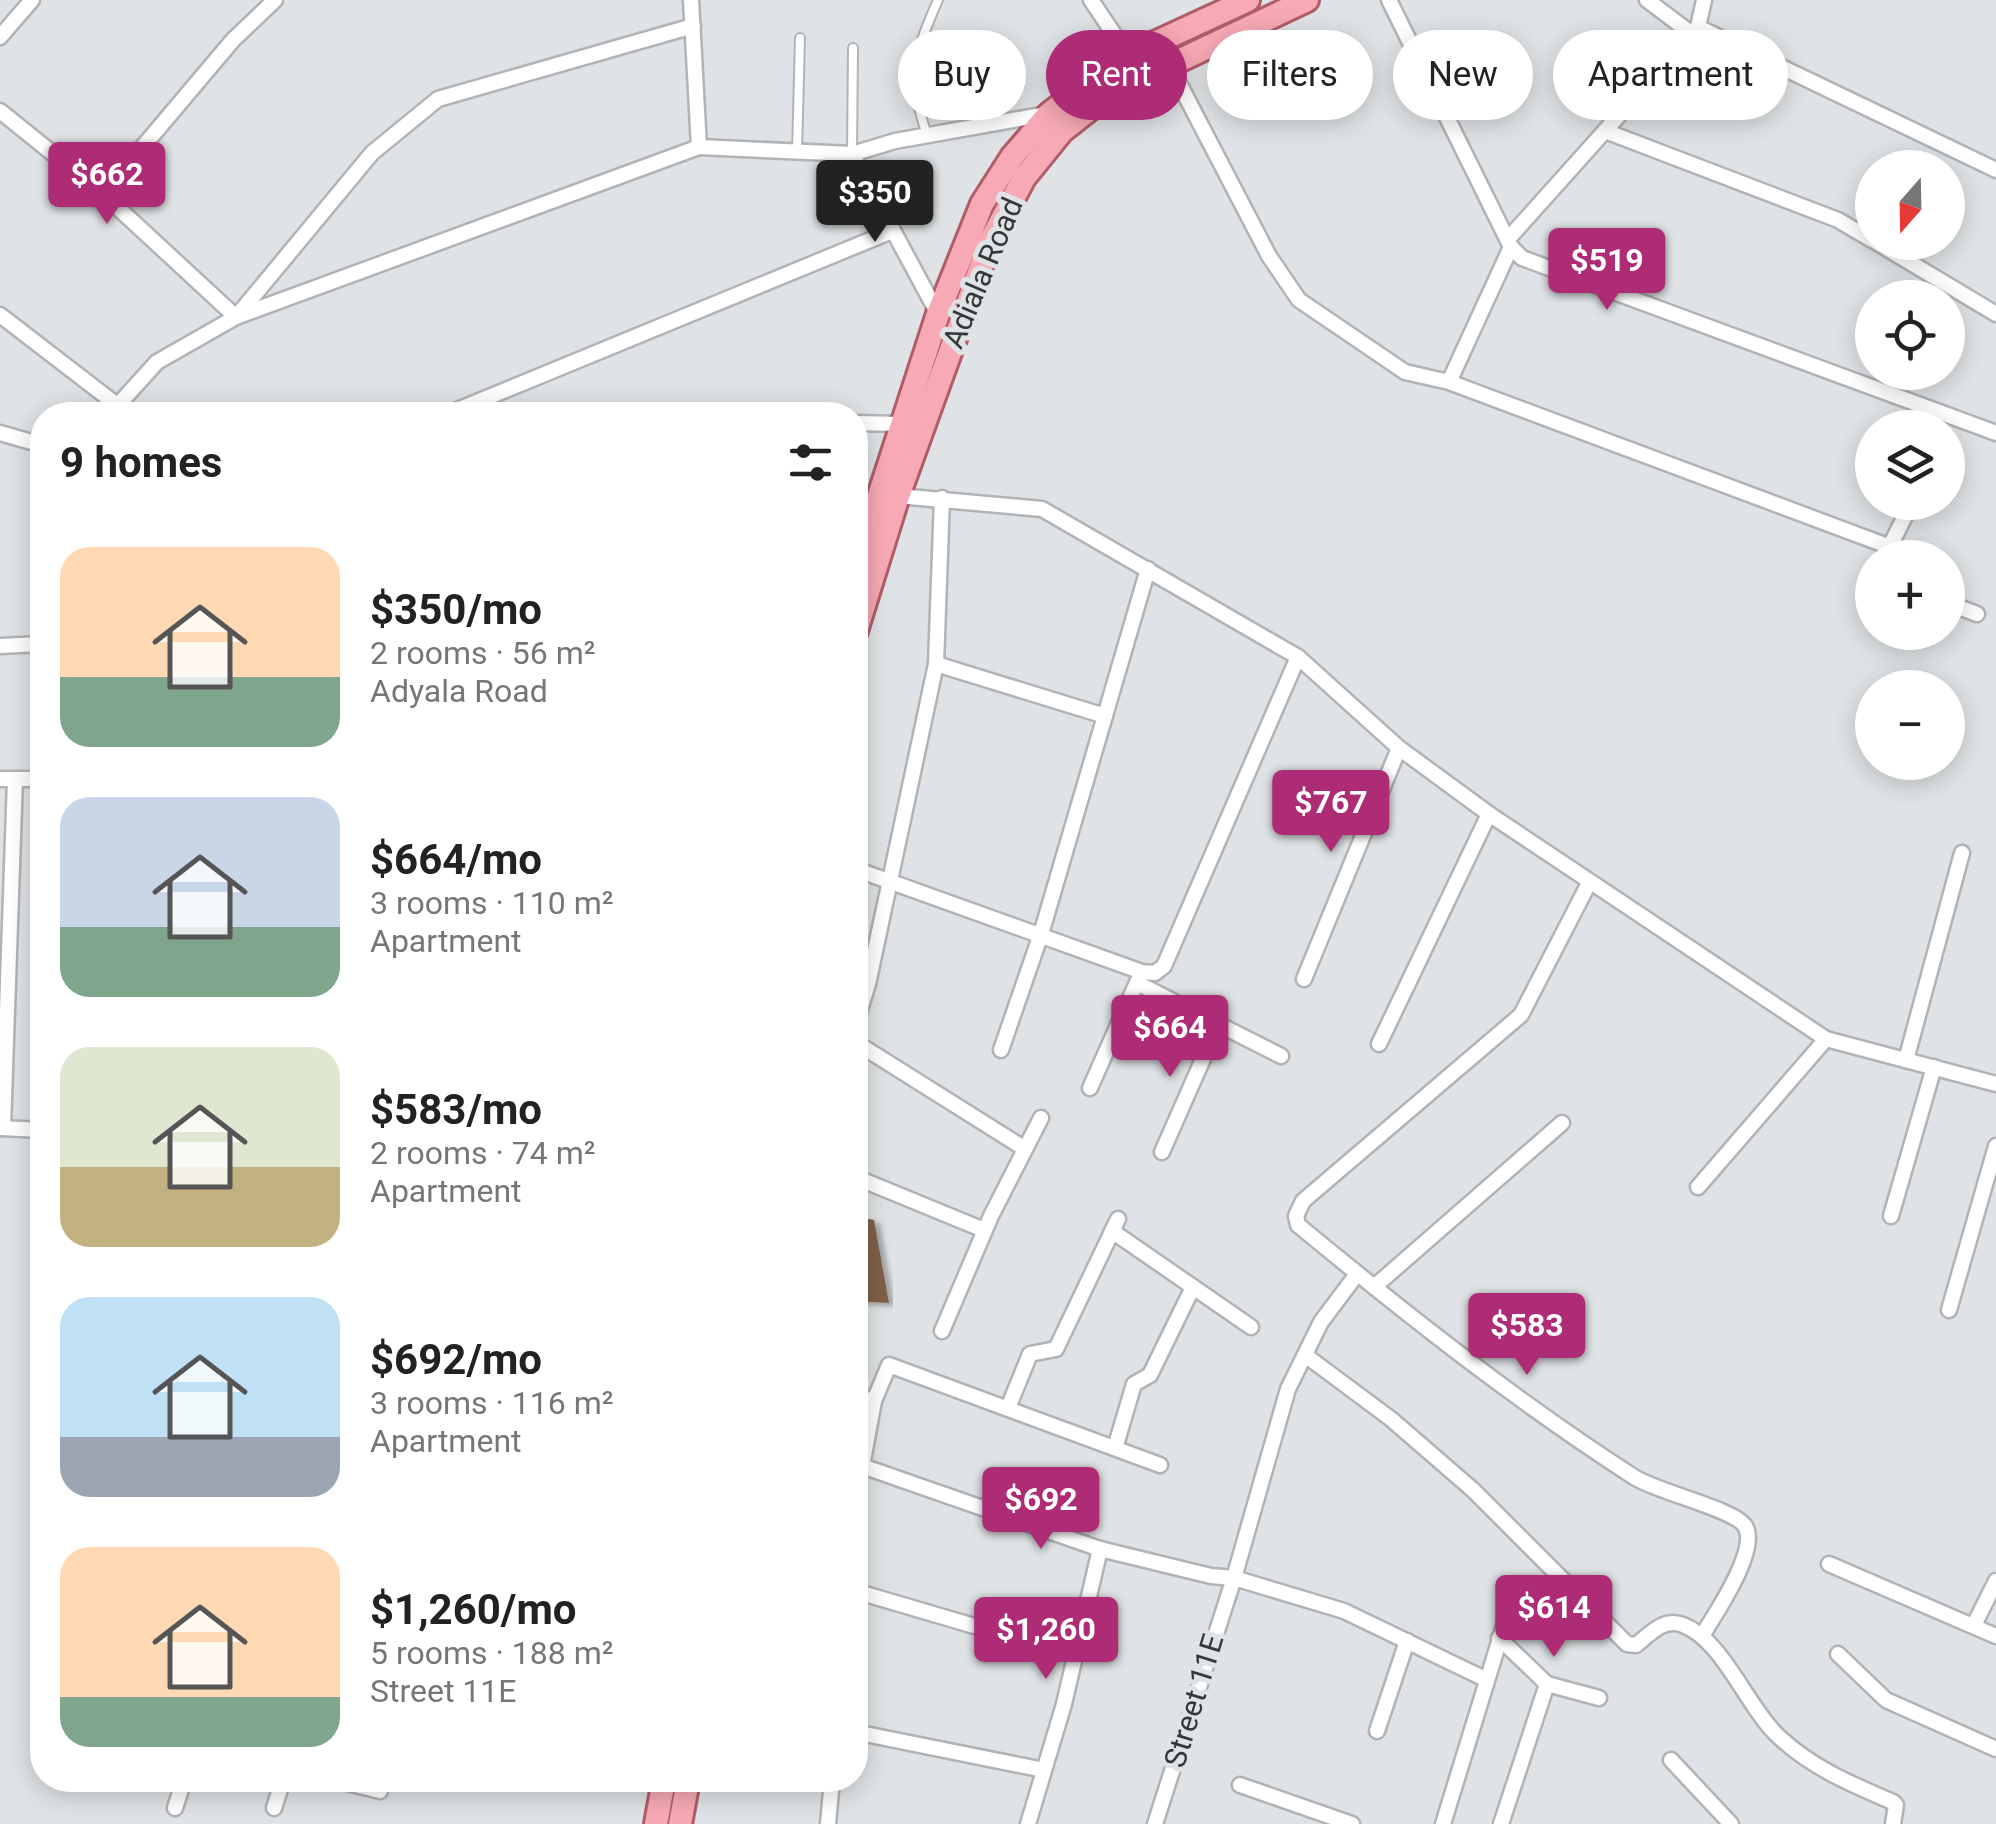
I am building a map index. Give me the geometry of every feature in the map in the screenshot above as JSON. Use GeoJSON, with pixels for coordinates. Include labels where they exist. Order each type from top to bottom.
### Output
{"type":"FeatureCollection","features":[{"type":"Feature","properties":{"kind":"main road"},"geometry":{"type":"LineString","coordinates":[[1182,30],[1248,0]]}},
{"type":"Feature","properties":{"kind":"main road","name":"Adiala Road"},"geometry":{"type":"LineString","coordinates":[[1187,56],[1307,0]]}},
{"type":"Feature","properties":{"kind":"main road"},"geometry":{"type":"LineString","coordinates":[[868,510],[982,204],[1012,157],[1046,117]]}},
{"type":"Feature","properties":{"kind":"main road","name":"Adiala Road"},"geometry":{"type":"LineString","coordinates":[[868,592],[898,496],[990,242],[1024,178],[1076,120]]}},
{"type":"Feature","properties":{"kind":"main road"},"geometry":{"type":"LineString","coordinates":[[656,1824],[658,1792]]}},
{"type":"Feature","properties":{"kind":"main road"},"geometry":{"type":"LineString","coordinates":[[680,1824],[686,1792]]}},
{"type":"Feature","properties":{"kind":"street"},"geometry":{"type":"LineString","coordinates":[[0,36],[32,0]]}},
{"type":"Feature","properties":{"kind":"street"},"geometry":{"type":"LineString","coordinates":[[103,194],[233,40],[276,0]]}},
{"type":"Feature","properties":{"kind":"street"},"geometry":{"type":"LineString","coordinates":[[691,0],[699,147]]}},
{"type":"Feature","properties":{"kind":"street"},"geometry":{"type":"LineString","coordinates":[[1091,0],[1111,30]]}},
{"type":"Feature","properties":{"kind":"street"},"geometry":{"type":"LineString","coordinates":[[1388,0],[1510,243],[1522,258],[1915,410]]}},
{"type":"Feature","properties":{"kind":"street"},"geometry":{"type":"LineString","coordinates":[[1648,0],[1693,30]]}},
{"type":"Feature","properties":{"kind":"street"},"geometry":{"type":"LineString","coordinates":[[1695,30],[1704,0]]}},
{"type":"Feature","properties":{"kind":"street"},"geometry":{"type":"LineString","coordinates":[[236,317],[372,152],[438,99],[692,26]]}},
{"type":"Feature","properties":{"kind":"street"},"geometry":{"type":"LineString","coordinates":[[1788,74],[1996,170]]}},
{"type":"Feature","properties":{"kind":"street"},"geometry":{"type":"LineString","coordinates":[[1187,99],[1269,256],[1299,300],[1405,372],[1449,382],[1858,540]]}},
{"type":"Feature","properties":{"kind":"street"},"geometry":{"type":"LineString","coordinates":[[0,111],[103,194],[236,317]]}},
{"type":"Feature","properties":{"kind":"street"},"geometry":{"type":"LineString","coordinates":[[120,402],[156,362],[236,317],[699,147],[852,154],[927,135],[1046,115]]}},
{"type":"Feature","properties":{"kind":"street"},"geometry":{"type":"LineString","coordinates":[[1449,382],[1510,243],[1615,120]]}},
{"type":"Feature","properties":{"kind":"street"},"geometry":{"type":"LineString","coordinates":[[1605,131],[1855,230]]}},
{"type":"Feature","properties":{"kind":"street"},"geometry":{"type":"LineString","coordinates":[[852,154],[938,314]]}},
{"type":"Feature","properties":{"kind":"street"},"geometry":{"type":"LineString","coordinates":[[478,402],[892,231]]}},
{"type":"Feature","properties":{"kind":"street"},"geometry":{"type":"LineString","coordinates":[[1906,260],[1996,314]]}},
{"type":"Feature","properties":{"kind":"street"},"geometry":{"type":"LineString","coordinates":[[0,316],[103,402]]}},
{"type":"Feature","properties":{"kind":"street"},"geometry":{"type":"LineString","coordinates":[[868,424],[902,424]]}},
{"type":"Feature","properties":{"kind":"street"},"geometry":{"type":"LineString","coordinates":[[1965,426],[1996,433]]}},
{"type":"Feature","properties":{"kind":"street"},"geometry":{"type":"LineString","coordinates":[[0,433],[30,442]]}},
{"type":"Feature","properties":{"kind":"street"},"geometry":{"type":"LineString","coordinates":[[898,496],[1042,509],[1298,658],[1399,748],[1489,814],[1826,1038],[1996,1084]]}},
{"type":"Feature","properties":{"kind":"street"},"geometry":{"type":"LineString","coordinates":[[868,984],[936,664],[942,498]]}},
{"type":"Feature","properties":{"kind":"street"},"geometry":{"type":"LineString","coordinates":[[1001,1050],[1041,934],[1148,569]]}},
{"type":"Feature","properties":{"kind":"street"},"geometry":{"type":"LineString","coordinates":[[1965,609],[1977,614]]}},
{"type":"Feature","properties":{"kind":"street"},"geometry":{"type":"LineString","coordinates":[[0,646],[30,645]]}},
{"type":"Feature","properties":{"kind":"street"},"geometry":{"type":"LineString","coordinates":[[1090,1088],[1139,978],[1164,966],[1298,658]]}},
{"type":"Feature","properties":{"kind":"street"},"geometry":{"type":"LineString","coordinates":[[936,664],[1105,716]]}},
{"type":"Feature","properties":{"kind":"street"},"geometry":{"type":"LineString","coordinates":[[1304,979],[1399,748]]}},
{"type":"Feature","properties":{"kind":"street"},"geometry":{"type":"LineString","coordinates":[[8,779],[2,1128],[30,1129]]}},
{"type":"Feature","properties":{"kind":"street"},"geometry":{"type":"LineString","coordinates":[[1379,1044],[1489,814]]}},
{"type":"Feature","properties":{"kind":"street"},"geometry":{"type":"LineString","coordinates":[[1906,1060],[1962,853]]}},
{"type":"Feature","properties":{"kind":"street"},"geometry":{"type":"LineString","coordinates":[[868,873],[1041,934],[1139,978],[1218,1026],[1281,1056]]}},
{"type":"Feature","properties":{"kind":"street"},"geometry":{"type":"LineString","coordinates":[[1588,883],[1522,1016],[1303,1201],[1296,1216],[1298,1225],[1510,1394],[1638,1480],[1666,1494],[1733,1516],[1744,1525],[1750,1540],[1740,1569],[1702,1636]]}},
{"type":"Feature","properties":{"kind":"street"},"geometry":{"type":"LineString","coordinates":[[1162,1152],[1218,1026]]}},
{"type":"Feature","properties":{"kind":"street"},"geometry":{"type":"LineString","coordinates":[[1698,1187],[1826,1038]]}},
{"type":"Feature","properties":{"kind":"street"},"geometry":{"type":"LineString","coordinates":[[868,1050],[1024,1149]]}},
{"type":"Feature","properties":{"kind":"street"},"geometry":{"type":"LineString","coordinates":[[1891,1216],[1934,1067]]}},
{"type":"Feature","properties":{"kind":"street"},"geometry":{"type":"LineString","coordinates":[[942,1331],[984,1230],[1041,1118]]}},
{"type":"Feature","properties":{"kind":"street"},"geometry":{"type":"LineString","coordinates":[[1374,1287],[1562,1123]]}},
{"type":"Feature","properties":{"kind":"street"},"geometry":{"type":"LineString","coordinates":[[1949,1310],[1996,1146]]}},
{"type":"Feature","properties":{"kind":"street"},"geometry":{"type":"LineString","coordinates":[[868,1182],[984,1230]]}},
{"type":"Feature","properties":{"kind":"street"},"geometry":{"type":"LineString","coordinates":[[1008,1408],[1030,1354],[1056,1349],[1115,1225],[1251,1327]]}},
{"type":"Feature","properties":{"kind":"street","name":"Street 11E"},"geometry":{"type":"LineString","coordinates":[[1155,1824],[1234,1578],[1288,1389],[1321,1322],[1357,1274]]}},
{"type":"Feature","properties":{"kind":"street"},"geometry":{"type":"LineString","coordinates":[[1115,1448],[1134,1384],[1150,1375],[1193,1286]]}},
{"type":"Feature","properties":{"kind":"street"},"geometry":{"type":"LineString","coordinates":[[1305,1355],[1391,1420],[1473,1490],[1627,1644],[1636,1645],[1661,1624],[1672,1622],[1702,1636],[1776,1734],[1818,1769],[1893,1802],[1893,1824]]}},
{"type":"Feature","properties":{"kind":"street"},"geometry":{"type":"LineString","coordinates":[[868,1434],[874,1402],[889,1365],[1160,1465]]}},
{"type":"Feature","properties":{"kind":"street"},"geometry":{"type":"LineString","coordinates":[[868,1400],[874,1402]]}},
{"type":"Feature","properties":{"kind":"street"},"geometry":{"type":"LineString","coordinates":[[868,1468],[1100,1550],[1234,1578],[1344,1611],[1486,1678]]}},
{"type":"Feature","properties":{"kind":"street"},"geometry":{"type":"LineString","coordinates":[[1028,1824],[1064,1704],[1100,1550]]}},
{"type":"Feature","properties":{"kind":"street"},"geometry":{"type":"LineString","coordinates":[[1829,1564],[1996,1636]]}},
{"type":"Feature","properties":{"kind":"street"},"geometry":{"type":"LineString","coordinates":[[1974,1626],[1996,1581]]}},
{"type":"Feature","properties":{"kind":"street"},"geometry":{"type":"LineString","coordinates":[[868,1595],[1015,1638]]}},
{"type":"Feature","properties":{"kind":"street"},"geometry":{"type":"LineString","coordinates":[[1443,1824],[1510,1606]]}},
{"type":"Feature","properties":{"kind":"street"},"geometry":{"type":"LineString","coordinates":[[1499,1638],[1547,1684],[1599,1698]]}},
{"type":"Feature","properties":{"kind":"street"},"geometry":{"type":"LineString","coordinates":[[1377,1731],[1407,1641]]}},
{"type":"Feature","properties":{"kind":"street"},"geometry":{"type":"LineString","coordinates":[[1838,1654],[1886,1700],[1996,1748]]}},
{"type":"Feature","properties":{"kind":"street"},"geometry":{"type":"LineString","coordinates":[[1501,1824],[1547,1684]]}},
{"type":"Feature","properties":{"kind":"street"},"geometry":{"type":"LineString","coordinates":[[868,1735],[1044,1770]]}},
{"type":"Feature","properties":{"kind":"street"},"geometry":{"type":"LineString","coordinates":[[1672,1760],[1731,1824]]}},
{"type":"Feature","properties":{"kind":"street"},"geometry":{"type":"LineString","coordinates":[[1240,1786],[1352,1824]]}},
{"type":"Feature","properties":{"kind":"street"},"geometry":{"type":"LineString","coordinates":[[175,1808],[180,1792]]}},
{"type":"Feature","properties":{"kind":"street"},"geometry":{"type":"LineString","coordinates":[[274,1808],[279,1792]]}},
{"type":"Feature","properties":{"kind":"street"},"geometry":{"type":"LineString","coordinates":[[832,1792],[833,1823]]}},
{"type":"Feature","properties":{"kind":"lane"},"geometry":{"type":"LineString","coordinates":[[927,135],[914,96],[915,69],[918,48],[938,0]]}},
{"type":"Feature","properties":{"kind":"lane"},"geometry":{"type":"LineString","coordinates":[[797,152],[800,38]]}},
{"type":"Feature","properties":{"kind":"lane"},"geometry":{"type":"LineString","coordinates":[[852,154],[853,48]]}},
{"type":"Feature","properties":{"kind":"building"},"geometry":{"type":"Polygon","coordinates":[[[868,1219],[874,1220],[889,1303],[868,1302],[868,1219]]]}}]}
